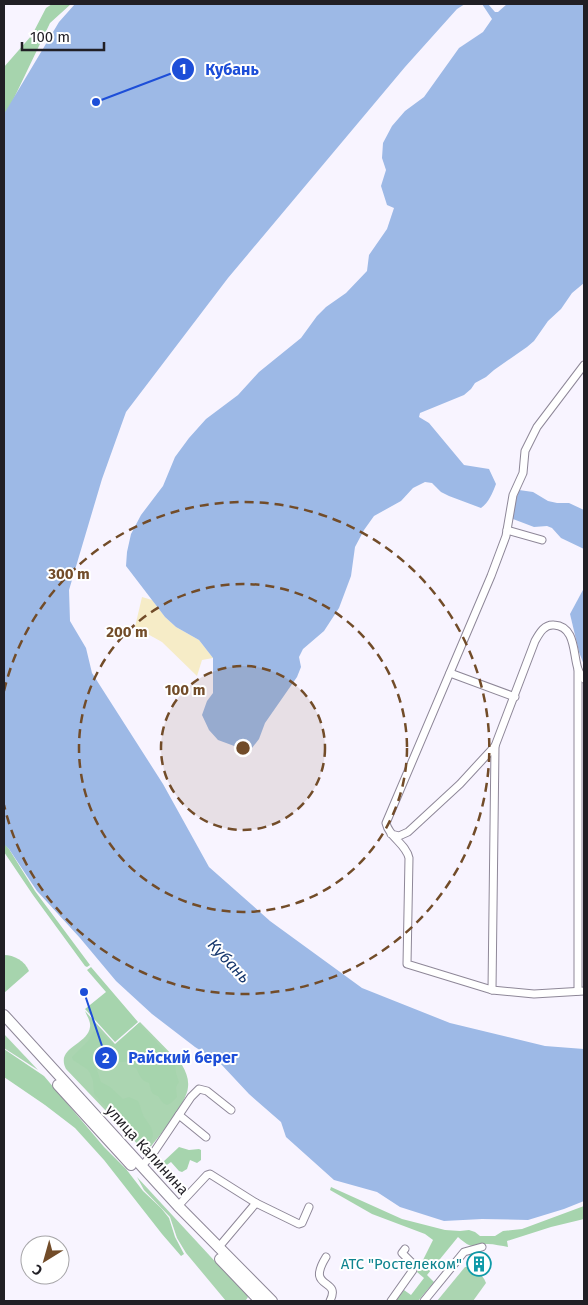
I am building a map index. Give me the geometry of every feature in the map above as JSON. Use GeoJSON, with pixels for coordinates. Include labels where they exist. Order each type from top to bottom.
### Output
{"type":"FeatureCollection","features":[{"type":"Feature","properties":{"kind":"highway","name":"улица Калинина"},"geometry":{"type":"LineString","coordinates":[[4,1015],[178,1206],[272,1301]]}},
{"type":"Feature","properties":{"kind":"highway","name":"улица Калинина"},"geometry":{"type":"LineString","coordinates":[[4,1025],[260,1301]]}},
{"type":"Feature","properties":{"kind":"street"},"geometry":{"type":"LineString","coordinates":[[391,834],[399,836],[408,832],[460,784],[495,746],[515,697],[534,642],[539,634],[546,627],[554,625],[568,632],[573,641],[578,670],[581,991],[534,994],[492,990],[407,964],[410,858],[391,834],[386,823],[491,576],[507,530],[513,495],[523,472],[525,451],[537,427],[584,364]]}},
{"type":"Feature","properties":{"kind":"street"},"geometry":{"type":"LineString","coordinates":[[507,530],[542,540]]}},
{"type":"Feature","properties":{"kind":"street"},"geometry":{"type":"LineString","coordinates":[[578,670],[584,679]]}},
{"type":"Feature","properties":{"kind":"street"},"geometry":{"type":"LineString","coordinates":[[450,673],[515,697]]}},
{"type":"Feature","properties":{"kind":"street"},"geometry":{"type":"LineString","coordinates":[[492,990],[495,746]]}},
{"type":"Feature","properties":{"kind":"street"},"geometry":{"type":"LineString","coordinates":[[142,1166],[191,1096],[199,1090],[207,1091],[231,1110]]}},
{"type":"Feature","properties":{"kind":"street"},"geometry":{"type":"LineString","coordinates":[[179,1115],[206,1137]]}},
{"type":"Feature","properties":{"kind":"street"},"geometry":{"type":"LineString","coordinates":[[178,1206],[210,1174],[256,1203],[299,1224],[302,1223],[309,1207]]}},
{"type":"Feature","properties":{"kind":"street"},"geometry":{"type":"LineString","coordinates":[[218,1248],[256,1203]]}},
{"type":"Feature","properties":{"kind":"street"},"geometry":{"type":"LineString","coordinates":[[424,1301],[464,1252],[482,1247]]}},
{"type":"Feature","properties":{"kind":"street"},"geometry":{"type":"LineString","coordinates":[[391,1301],[413,1270],[412,1263],[402,1253],[405,1249]]}},
{"type":"Feature","properties":{"kind":"street"},"geometry":{"type":"LineString","coordinates":[[326,1257],[319,1274],[320,1278],[332,1290],[333,1295],[330,1301]]}},
{"type":"Feature","properties":{"kind":"green space"},"geometry":{"type":"Polygon","coordinates":[[[52,4],[71,4],[50,23],[4,119],[4,67],[32,35],[46,8],[52,4]]]}},
{"type":"Feature","properties":{"kind":"green space"},"geometry":{"type":"Polygon","coordinates":[[[4,843],[35,891],[90,965],[85,966],[33,895],[4,852],[4,843]]]}},
{"type":"Feature","properties":{"kind":"green space"},"geometry":{"type":"Polygon","coordinates":[[[4,955],[19,959],[29,971],[4,993],[4,955]]]}},
{"type":"Feature","properties":{"kind":"green space"},"geometry":{"type":"Polygon","coordinates":[[[91,967],[138,1022],[115,1042],[85,1009],[106,992],[87,970],[91,967]]]}},
{"type":"Feature","properties":{"kind":"green space"},"geometry":{"type":"Polygon","coordinates":[[[85,1011],[115,1044],[140,1022],[182,1065],[186,1073],[188,1087],[183,1102],[146,1153],[66,1069],[65,1056],[68,1051],[84,1038],[90,1027],[85,1011]]]}},
{"type":"Feature","properties":{"kind":"green space"},"geometry":{"type":"Polygon","coordinates":[[[139,1023],[175,1063],[179,1082],[176,1087],[177,1097],[171,1103],[167,1105],[163,1103],[158,1096],[152,1093],[149,1083],[142,1079],[136,1068],[133,1067],[130,1058],[126,1062],[107,1062],[100,1057],[100,1053],[97,1053],[92,1056],[92,1059],[101,1082],[110,1087],[123,1099],[129,1097],[138,1101],[153,1135],[150,1142],[146,1145],[137,1141],[94,1094],[90,1073],[73,1060],[72,1057],[88,1041],[94,1031],[100,1032],[115,1045],[139,1023]]]}},
{"type":"Feature","properties":{"kind":"green space"},"geometry":{"type":"Polygon","coordinates":[[[4,1034],[38,1070],[4,1048],[4,1034]]]}},
{"type":"Feature","properties":{"kind":"green space"},"geometry":{"type":"Polygon","coordinates":[[[4,1049],[44,1076],[143,1191],[161,1208],[169,1218],[175,1237],[184,1254],[181,1256],[104,1160],[75,1128],[4,1077],[4,1049]]]}},
{"type":"Feature","properties":{"kind":"green space"},"geometry":{"type":"Polygon","coordinates":[[[179,1147],[189,1150],[201,1150],[201,1160],[197,1163],[190,1160],[187,1169],[182,1172],[171,1162],[161,1169],[162,1163],[179,1147]]]}},
{"type":"Feature","properties":{"kind":"green space"},"geometry":{"type":"Polygon","coordinates":[[[137,1177],[222,1269],[241,1285],[248,1297],[246,1300],[226,1301],[186,1253],[177,1238],[170,1217],[144,1190],[137,1177]]]}},
{"type":"Feature","properties":{"kind":"green space"},"geometry":{"type":"Polygon","coordinates":[[[331,1187],[402,1219],[445,1230],[469,1230],[480,1236],[495,1236],[503,1231],[522,1229],[584,1206],[584,1219],[507,1241],[508,1247],[490,1244],[472,1246],[458,1237],[427,1275],[434,1282],[418,1301],[398,1301],[396,1300],[404,1290],[411,1295],[424,1278],[417,1272],[433,1240],[425,1234],[372,1214],[330,1190],[331,1187]]]}},
{"type":"Feature","properties":{"kind":"green space"},"geometry":{"type":"Polygon","coordinates":[[[465,1267],[472,1268],[478,1272],[486,1283],[473,1301],[437,1301],[465,1267]]]}},
{"type":"Feature","properties":{"kind":"sand"},"geometry":{"type":"Polygon","coordinates":[[[142,597],[152,600],[165,617],[176,627],[199,640],[213,658],[202,660],[197,676],[162,642],[135,627],[142,597]]]}},
{"type":"Feature","properties":{"kind":"water","name":"Кубань"},"geometry":{"type":"Polygon","coordinates":[[[75,4],[465,4],[457,9],[405,67],[228,278],[126,412],[102,479],[69,590],[70,621],[86,648],[92,673],[163,784],[209,867],[270,921],[362,988],[450,1023],[545,1046],[584,1049],[584,1201],[528,1220],[482,1219],[444,1221],[400,1207],[377,1192],[334,1180],[286,1137],[281,1122],[249,1094],[220,1063],[195,1047],[152,1014],[116,981],[37,891],[4,844],[4,114],[59,22],[75,4]]]}},
{"type":"Feature","properties":{"kind":"water"},"geometry":{"type":"Polygon","coordinates":[[[482,4],[488,4],[495,12],[498,12],[507,4],[584,4],[584,283],[572,293],[561,309],[548,321],[534,341],[527,347],[475,383],[464,395],[420,413],[419,417],[429,423],[464,465],[489,469],[496,484],[490,498],[481,508],[449,496],[441,492],[432,483],[425,482],[413,488],[401,501],[374,516],[355,547],[351,576],[339,608],[324,631],[303,649],[299,657],[301,667],[297,677],[265,723],[259,739],[252,748],[245,750],[218,740],[209,730],[202,715],[207,701],[213,693],[213,658],[199,640],[176,627],[165,617],[126,566],[131,534],[141,515],[163,486],[175,457],[206,419],[238,395],[259,372],[301,338],[317,316],[346,293],[367,271],[369,255],[387,229],[394,208],[387,205],[381,186],[386,170],[382,158],[383,143],[392,126],[405,111],[424,97],[459,48],[483,32],[492,19],[482,4]]]}},
{"type":"Feature","properties":{"kind":"water"},"geometry":{"type":"Polygon","coordinates":[[[519,490],[533,492],[548,501],[569,503],[584,510],[584,549],[561,538],[552,528],[547,526],[534,527],[513,519],[512,513],[519,490]]]}},
{"type":"Feature","properties":{"kind":"water"},"geometry":{"type":"Polygon","coordinates":[[[584,588],[584,665],[570,614],[584,588]]]}},
{"type":"Feature","properties":{"kind":"place","name":"Кубань"},"geometry":{"type":"Point","coordinates":[96,102]}},
{"type":"Feature","properties":{"kind":"place","name":"Райский берег"},"geometry":{"type":"Point","coordinates":[84,992]}},
{"type":"Feature","properties":{"kind":"place","name":"АТС \"Ростелеком\""},"geometry":{"type":"Point","coordinates":[479,1264]}}]}
